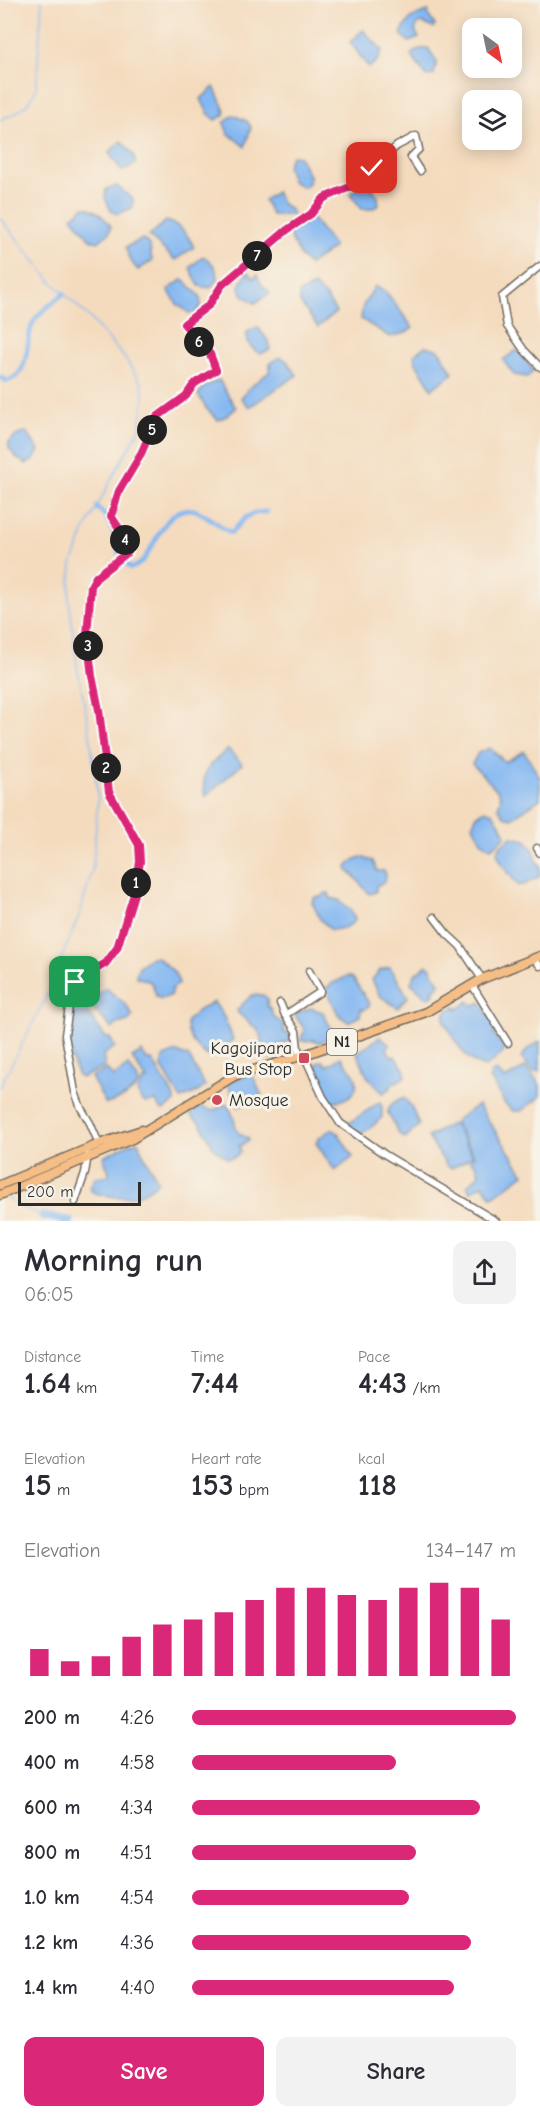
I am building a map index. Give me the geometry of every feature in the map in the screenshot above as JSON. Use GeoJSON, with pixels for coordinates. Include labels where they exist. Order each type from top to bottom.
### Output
{"type":"FeatureCollection","features":[{"type":"Feature","properties":{"kind":"highway","name":"N1"},"geometry":{"type":"LineString","coordinates":[[0,1185],[20,1181],[88,1158],[132,1139],[234,1076],[302,1056],[426,1012],[482,979],[537,957]]}},
{"type":"Feature","properties":{"kind":"highway","name":"N1"},"geometry":{"type":"LineString","coordinates":[[0,1195],[20,1181],[88,1148],[130,1132],[146,1130]]}},
{"type":"Feature","properties":{"kind":"street"},"geometry":{"type":"LineString","coordinates":[[99,1144],[75,1092],[65,1035],[72,985],[106,963],[117,948],[134,894],[140,862],[139,845],[109,792],[87,635],[91,586],[96,577],[128,552],[123,534],[111,516],[119,491],[140,456],[157,417],[186,396],[194,384],[216,370],[210,354],[184,324],[209,305],[222,285],[287,230],[311,214],[324,198],[350,187],[397,146],[416,136],[419,149],[411,156],[420,171]]}},
{"type":"Feature","properties":{"kind":"street"},"geometry":{"type":"LineString","coordinates":[[540,266],[502,297],[507,326],[524,350],[540,367]]}},
{"type":"Feature","properties":{"kind":"street"},"geometry":{"type":"LineString","coordinates":[[434,917],[460,946],[482,979]]}},
{"type":"Feature","properties":{"kind":"street"},"geometry":{"type":"LineString","coordinates":[[537,957],[540,966]]}},
{"type":"Feature","properties":{"kind":"street"},"geometry":{"type":"LineString","coordinates":[[285,1015],[320,992],[309,971]]}},
{"type":"Feature","properties":{"kind":"street"},"geometry":{"type":"LineString","coordinates":[[472,985],[508,1043]]}},
{"type":"Feature","properties":{"kind":"street"},"geometry":{"type":"LineString","coordinates":[[280,1003],[285,1015],[297,1031],[302,1056],[323,1097],[340,1123],[384,1154],[496,1221]]}},
{"type":"Feature","properties":{"kind":"street"},"geometry":{"type":"LineString","coordinates":[[75,1202],[85,1173],[88,1148]]}},
{"type":"Feature","properties":{"kind":"water"},"geometry":{"type":"Polygon","coordinates":[[[429,11],[428,15],[435,25],[434,28],[422,23],[418,24],[415,30],[419,38],[409,42],[401,34],[406,25],[415,16],[429,11]]]}},
{"type":"Feature","properties":{"kind":"water"},"geometry":{"type":"Polygon","coordinates":[[[363,30],[382,50],[378,60],[369,68],[350,42],[363,30]]]}},
{"type":"Feature","properties":{"kind":"water"},"geometry":{"type":"Polygon","coordinates":[[[428,48],[437,62],[434,75],[426,76],[411,55],[416,50],[428,48]]]}},
{"type":"Feature","properties":{"kind":"water"},"geometry":{"type":"Polygon","coordinates":[[[214,87],[225,111],[224,115],[216,120],[208,113],[201,99],[214,87]]]}},
{"type":"Feature","properties":{"kind":"water"},"geometry":{"type":"Polygon","coordinates":[[[233,115],[247,121],[251,127],[245,147],[228,133],[224,123],[233,115]]]}},
{"type":"Feature","properties":{"kind":"water"},"geometry":{"type":"Polygon","coordinates":[[[121,141],[134,155],[135,164],[122,171],[109,153],[121,141]]]}},
{"type":"Feature","properties":{"kind":"water"},"geometry":{"type":"Polygon","coordinates":[[[292,155],[299,156],[310,178],[307,186],[302,187],[292,181],[287,165],[292,155]]]}},
{"type":"Feature","properties":{"kind":"water"},"geometry":{"type":"Polygon","coordinates":[[[368,182],[378,197],[379,205],[371,209],[362,209],[350,194],[368,182]]]}},
{"type":"Feature","properties":{"kind":"water"},"geometry":{"type":"Polygon","coordinates":[[[117,186],[133,199],[132,208],[118,214],[111,211],[105,198],[106,189],[117,186]]]}},
{"type":"Feature","properties":{"kind":"water"},"geometry":{"type":"Polygon","coordinates":[[[276,192],[282,204],[290,209],[293,215],[272,215],[264,200],[276,192]]]}},
{"type":"Feature","properties":{"kind":"water"},"geometry":{"type":"Polygon","coordinates":[[[84,207],[96,211],[111,226],[109,233],[98,242],[90,239],[72,217],[84,207]]]}},
{"type":"Feature","properties":{"kind":"water"},"geometry":{"type":"Polygon","coordinates":[[[312,218],[333,248],[309,265],[300,256],[288,233],[312,218]]]}},
{"type":"Feature","properties":{"kind":"water"},"geometry":{"type":"Polygon","coordinates":[[[166,221],[183,230],[194,247],[175,260],[149,236],[166,221]]]}},
{"type":"Feature","properties":{"kind":"water"},"geometry":{"type":"Polygon","coordinates":[[[143,239],[150,246],[152,261],[138,270],[129,259],[126,247],[143,239]]]}},
{"type":"Feature","properties":{"kind":"water"},"geometry":{"type":"Polygon","coordinates":[[[203,256],[214,265],[218,279],[210,288],[199,286],[190,268],[203,256]]]}},
{"type":"Feature","properties":{"kind":"water"},"geometry":{"type":"Polygon","coordinates":[[[248,272],[254,278],[257,275],[261,284],[270,293],[255,303],[243,295],[239,285],[248,272]]]}},
{"type":"Feature","properties":{"kind":"water"},"geometry":{"type":"Polygon","coordinates":[[[183,279],[200,296],[201,306],[195,313],[189,313],[177,304],[168,290],[183,279]]]}},
{"type":"Feature","properties":{"kind":"water"},"geometry":{"type":"Polygon","coordinates":[[[314,286],[326,297],[336,312],[318,327],[300,303],[299,293],[314,286]]]}},
{"type":"Feature","properties":{"kind":"water"},"geometry":{"type":"Polygon","coordinates":[[[375,286],[387,293],[413,328],[390,337],[361,319],[363,306],[375,286]]]}},
{"type":"Feature","properties":{"kind":"water"},"geometry":{"type":"Polygon","coordinates":[[[258,327],[268,341],[270,350],[260,354],[254,350],[247,339],[247,332],[258,327]]]}},
{"type":"Feature","properties":{"kind":"water"},"geometry":{"type":"Polygon","coordinates":[[[425,346],[439,350],[453,373],[432,389],[416,363],[414,355],[425,346]]]}},
{"type":"Feature","properties":{"kind":"water"},"geometry":{"type":"Polygon","coordinates":[[[517,350],[534,371],[527,377],[514,375],[503,360],[517,350]]]}},
{"type":"Feature","properties":{"kind":"water"},"geometry":{"type":"Polygon","coordinates":[[[280,357],[286,360],[297,375],[249,407],[241,398],[249,388],[269,372],[270,364],[280,357]]]}},
{"type":"Feature","properties":{"kind":"water"},"geometry":{"type":"Polygon","coordinates":[[[219,380],[236,408],[218,420],[206,408],[198,394],[205,386],[219,380]]]}},
{"type":"Feature","properties":{"kind":"water"},"geometry":{"type":"Polygon","coordinates":[[[26,432],[39,450],[34,460],[26,464],[9,449],[9,442],[26,432]]]}},
{"type":"Feature","properties":{"kind":"water"},"geometry":{"type":"Polygon","coordinates":[[[490,748],[505,762],[524,751],[540,778],[540,799],[512,818],[504,816],[498,807],[501,798],[497,790],[472,764],[478,753],[490,748]]]}},
{"type":"Feature","properties":{"kind":"water"},"geometry":{"type":"Polygon","coordinates":[[[228,749],[242,764],[205,797],[204,780],[207,769],[228,749]]]}},
{"type":"Feature","properties":{"kind":"water"},"geometry":{"type":"Polygon","coordinates":[[[485,810],[493,813],[506,834],[491,848],[481,841],[473,825],[476,816],[485,810]]]}},
{"type":"Feature","properties":{"kind":"water"},"geometry":{"type":"Polygon","coordinates":[[[512,837],[526,840],[535,852],[536,861],[540,865],[540,876],[524,885],[518,885],[503,866],[497,853],[501,845],[512,837]]]}},
{"type":"Feature","properties":{"kind":"water"},"geometry":{"type":"Polygon","coordinates":[[[361,857],[373,861],[377,871],[384,871],[386,874],[385,881],[376,886],[376,892],[370,894],[348,871],[347,867],[361,857]]]}},
{"type":"Feature","properties":{"kind":"water"},"geometry":{"type":"Polygon","coordinates":[[[329,893],[330,898],[339,900],[350,908],[355,920],[353,923],[344,928],[331,930],[320,919],[312,902],[315,897],[321,897],[329,893]]]}},
{"type":"Feature","properties":{"kind":"water"},"geometry":{"type":"Polygon","coordinates":[[[151,957],[157,957],[175,975],[179,984],[172,989],[170,996],[161,999],[156,996],[151,982],[137,978],[139,966],[151,957]]]}},
{"type":"Feature","properties":{"kind":"water"},"geometry":{"type":"Polygon","coordinates":[[[427,965],[440,984],[432,991],[434,994],[428,998],[411,983],[415,974],[427,965]]]}},
{"type":"Feature","properties":{"kind":"water"},"geometry":{"type":"Polygon","coordinates":[[[390,967],[408,997],[398,1008],[380,996],[372,980],[379,971],[390,967]]]}},
{"type":"Feature","properties":{"kind":"water"},"geometry":{"type":"Polygon","coordinates":[[[348,976],[353,978],[370,1005],[364,1010],[361,1009],[360,1016],[348,1022],[338,1014],[326,989],[348,976]]]}},
{"type":"Feature","properties":{"kind":"water"},"geometry":{"type":"Polygon","coordinates":[[[106,988],[125,1004],[133,1016],[112,1029],[90,1005],[92,998],[106,988]]]}},
{"type":"Feature","properties":{"kind":"water"},"geometry":{"type":"Polygon","coordinates":[[[252,995],[263,995],[268,999],[267,1005],[273,1016],[284,1025],[284,1032],[290,1035],[292,1040],[277,1046],[275,1058],[268,1059],[253,1046],[263,1040],[257,1029],[238,1013],[237,1010],[252,995]]]}},
{"type":"Feature","properties":{"kind":"water"},"geometry":{"type":"Polygon","coordinates":[[[469,1001],[474,1006],[481,1002],[497,1031],[493,1034],[506,1048],[486,1067],[478,1065],[466,1055],[444,1021],[445,1013],[455,1006],[458,1009],[469,1001]]]}},
{"type":"Feature","properties":{"kind":"water"},"geometry":{"type":"Polygon","coordinates":[[[214,1002],[224,1017],[233,1039],[215,1056],[210,1057],[193,1042],[188,1032],[187,1021],[199,1010],[214,1002]]]}},
{"type":"Feature","properties":{"kind":"water"},"geometry":{"type":"Polygon","coordinates":[[[82,1004],[115,1047],[103,1055],[105,1067],[81,1078],[72,1060],[68,1044],[68,1028],[71,1012],[82,1004]]]}},
{"type":"Feature","properties":{"kind":"water"},"geometry":{"type":"Polygon","coordinates":[[[311,1008],[323,1012],[331,1029],[329,1037],[320,1043],[315,1040],[301,1041],[305,1030],[294,1014],[311,1008]]]}},
{"type":"Feature","properties":{"kind":"water"},"geometry":{"type":"Polygon","coordinates":[[[380,1037],[390,1044],[387,1049],[391,1056],[395,1056],[406,1076],[383,1093],[367,1076],[357,1053],[380,1037]]]}},
{"type":"Feature","properties":{"kind":"water"},"geometry":{"type":"Polygon","coordinates":[[[540,1041],[540,1071],[534,1072],[521,1058],[527,1050],[540,1041]]]}},
{"type":"Feature","properties":{"kind":"water"},"geometry":{"type":"Polygon","coordinates":[[[142,1052],[147,1060],[152,1060],[175,1099],[175,1102],[164,1110],[160,1109],[156,1101],[146,1103],[142,1101],[137,1092],[143,1080],[147,1080],[132,1058],[142,1052]]]}},
{"type":"Feature","properties":{"kind":"water"},"geometry":{"type":"Polygon","coordinates":[[[177,1052],[189,1057],[205,1086],[181,1099],[161,1066],[163,1057],[177,1052]]]}},
{"type":"Feature","properties":{"kind":"water"},"geometry":{"type":"Polygon","coordinates":[[[341,1057],[355,1076],[357,1085],[349,1097],[339,1101],[329,1101],[316,1074],[317,1063],[323,1061],[327,1066],[341,1057]]]}},
{"type":"Feature","properties":{"kind":"water"},"geometry":{"type":"Polygon","coordinates":[[[128,1066],[139,1083],[125,1096],[106,1104],[91,1077],[107,1069],[113,1077],[128,1066]]]}},
{"type":"Feature","properties":{"kind":"water"},"geometry":{"type":"Polygon","coordinates":[[[526,1067],[540,1085],[540,1097],[521,1111],[513,1111],[505,1104],[490,1078],[492,1072],[496,1071],[505,1079],[526,1067]]]}},
{"type":"Feature","properties":{"kind":"water"},"geometry":{"type":"Polygon","coordinates":[[[252,1074],[262,1096],[255,1102],[253,1099],[239,1107],[228,1085],[234,1080],[252,1074]]]}},
{"type":"Feature","properties":{"kind":"water"},"geometry":{"type":"Polygon","coordinates":[[[404,1098],[411,1106],[419,1125],[405,1138],[399,1134],[388,1113],[391,1105],[404,1098]]]}},
{"type":"Feature","properties":{"kind":"water"},"geometry":{"type":"Polygon","coordinates":[[[380,1102],[382,1117],[358,1136],[346,1125],[380,1102]]]}},
{"type":"Feature","properties":{"kind":"water"},"geometry":{"type":"Polygon","coordinates":[[[227,1104],[237,1131],[249,1141],[239,1146],[241,1152],[233,1158],[227,1158],[214,1148],[200,1123],[190,1115],[199,1106],[212,1111],[227,1104]]]}},
{"type":"Feature","properties":{"kind":"water"},"geometry":{"type":"Polygon","coordinates":[[[478,1105],[524,1174],[492,1197],[483,1185],[471,1191],[467,1186],[479,1174],[477,1166],[471,1161],[474,1156],[455,1123],[478,1105]]]}},
{"type":"Feature","properties":{"kind":"water"},"geometry":{"type":"Polygon","coordinates":[[[454,1124],[473,1156],[452,1168],[447,1166],[428,1137],[454,1124]]]}},
{"type":"Feature","properties":{"kind":"water"},"geometry":{"type":"Polygon","coordinates":[[[332,1129],[338,1133],[353,1157],[335,1171],[316,1143],[332,1129]]]}},
{"type":"Feature","properties":{"kind":"water"},"geometry":{"type":"Polygon","coordinates":[[[138,1141],[158,1182],[143,1193],[126,1197],[92,1192],[90,1188],[95,1177],[108,1176],[109,1172],[103,1157],[138,1141]]]}},
{"type":"Feature","properties":{"kind":"waterway"},"geometry":{"type":"LineString","coordinates":[[0,120],[22,109],[36,89],[42,0]]}},
{"type":"Feature","properties":{"kind":"waterway"},"geometry":{"type":"LineString","coordinates":[[0,218],[52,282],[89,317],[124,357],[142,384],[144,400],[139,431],[85,530],[72,564],[69,599],[98,797],[93,867],[80,913],[45,999],[0,1087]]}},
{"type":"Feature","properties":{"kind":"waterway"},"geometry":{"type":"LineString","coordinates":[[0,377],[7,381],[20,372],[24,365],[30,331],[35,319],[64,293]]}},
{"type":"Feature","properties":{"kind":"waterway"},"geometry":{"type":"LineString","coordinates":[[97,507],[109,522],[121,558],[131,568],[146,557],[165,524],[173,515],[183,510],[198,511],[231,533],[250,515],[267,512]]}},
{"type":"Feature","properties":{"kind":"waterway"},"geometry":{"type":"LineString","coordinates":[[6,1196],[15,1204],[43,1216]]}},
{"type":"Feature","properties":{"kind":"waterway"},"geometry":{"type":"LineString","coordinates":[[43,1216],[70,1221]]}},
{"type":"Feature","properties":{"kind":"place","name":"Kagojipara Bus Stop"},"geometry":{"type":"Point","coordinates":[304,1058]}},
{"type":"Feature","properties":{"kind":"place","name":"Mosque"},"geometry":{"type":"Point","coordinates":[217,1100]}},
{"type":"Feature","properties":{"kind":"route"},"geometry":{"type":"LineString","coordinates":[[75,982],[106,963],[117,948],[134,894],[140,862],[139,845],[109,792],[87,635],[91,586],[96,577],[128,552],[123,534],[111,516],[112,508],[119,491],[140,456],[157,417],[186,396],[194,384],[216,370],[210,354],[184,324],[209,305],[222,285],[287,230],[311,214],[324,198],[350,187],[372,168]]}}]}
